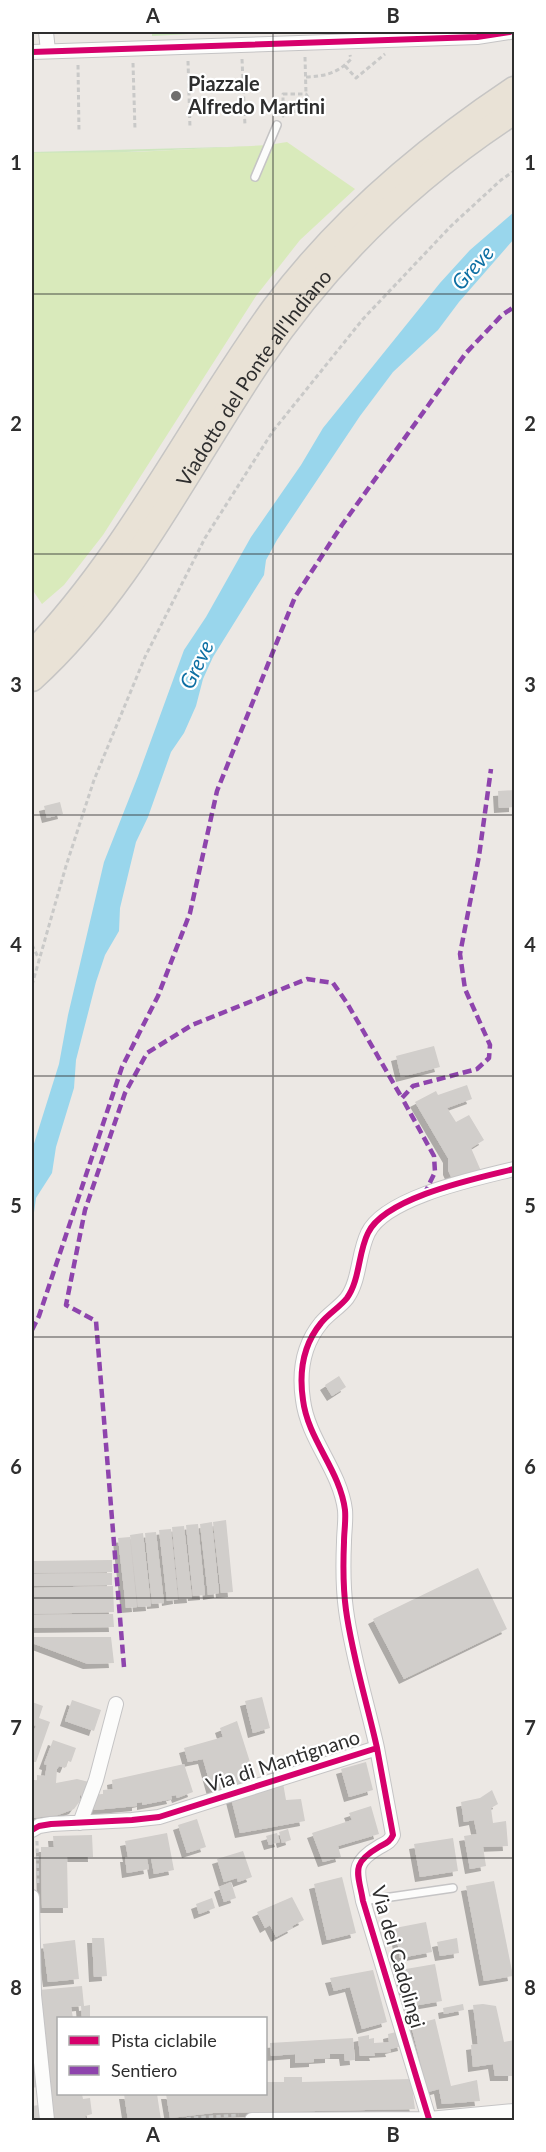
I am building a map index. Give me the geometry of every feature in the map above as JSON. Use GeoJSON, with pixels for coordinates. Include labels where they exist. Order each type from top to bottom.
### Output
{"type":"FeatureCollection","features":[{"type":"Feature","properties":{"kind":"highway","name":"Viadotto del Ponte all'Indiano"},"geometry":{"type":"LineString","coordinates":[[32,653],[78,602],[112,557],[233,367],[273,309],[308,267],[377,196],[420,158],[466,122],[514,89]]}},
{"type":"Feature","properties":{"kind":"highway","name":"Viadotto del Ponte all'Indiano"},"geometry":{"type":"LineString","coordinates":[[32,679],[69,642],[131,561],[261,359],[281,330],[326,275],[364,234],[417,184],[472,139],[514,112]]}},
{"type":"Feature","properties":{"kind":"street"},"geometry":{"type":"LineString","coordinates":[[46,32],[48,51]]}},
{"type":"Feature","properties":{"kind":"street"},"geometry":{"type":"LineString","coordinates":[[32,52],[477,37],[510,32]]}},
{"type":"Feature","properties":{"kind":"street","name":"Via di Mantignano"},"geometry":{"type":"LineString","coordinates":[[32,1830],[51,1824],[142,1820],[177,1812],[377,1748],[346,1611],[345,1513],[342,1492],[303,1403],[301,1380],[304,1355],[312,1336],[322,1322],[348,1297],[369,1231],[380,1218],[397,1205],[424,1195],[472,1179],[514,1169]]}},
{"type":"Feature","properties":{"kind":"street"},"geometry":{"type":"LineString","coordinates":[[80,1823],[96,1780],[116,1704]]}},
{"type":"Feature","properties":{"kind":"street","name":"Via dei Cadolingi"},"geometry":{"type":"LineString","coordinates":[[377,1748],[393,1835],[391,1841],[364,1857],[359,1863],[358,1875],[363,1901],[429,2119]]}},
{"type":"Feature","properties":{"kind":"street"},"geometry":{"type":"LineString","coordinates":[[32,1897],[34,1995],[47,2121]]}},
{"type":"Feature","properties":{"kind":"street"},"geometry":{"type":"LineString","coordinates":[[252,2121],[407,2120],[514,2111]]}},
{"type":"Feature","properties":{"kind":"lane"},"geometry":{"type":"LineString","coordinates":[[255,177],[277,126]]}},
{"type":"Feature","properties":{"kind":"lane"},"geometry":{"type":"LineString","coordinates":[[363,1901],[453,1888]]}},
{"type":"Feature","properties":{"kind":"path"},"geometry":{"type":"LineString","coordinates":[[242,46],[245,126]]}},
{"type":"Feature","properties":{"kind":"path"},"geometry":{"type":"LineString","coordinates":[[188,47],[190,128]]}},
{"type":"Feature","properties":{"kind":"path"},"geometry":{"type":"LineString","coordinates":[[133,49],[135,130]]}},
{"type":"Feature","properties":{"kind":"path"},"geometry":{"type":"LineString","coordinates":[[78,50],[79,132]]}},
{"type":"Feature","properties":{"kind":"path"},"geometry":{"type":"LineString","coordinates":[[305,54],[306,94],[309,99],[301,109],[283,116],[284,94],[306,94]]}},
{"type":"Feature","properties":{"kind":"path"},"geometry":{"type":"LineString","coordinates":[[32,985],[94,780],[145,657],[205,538],[273,431],[363,319],[451,226],[514,171]]}},
{"type":"Feature","properties":{"kind":"path"},"geometry":{"type":"LineString","coordinates":[[32,945],[39,959]]}},
{"type":"Feature","properties":{"kind":"green space"},"geometry":{"type":"Polygon","coordinates":[[[152,32],[227,32],[152,36],[152,32]]]}},
{"type":"Feature","properties":{"kind":"green space"},"geometry":{"type":"Polygon","coordinates":[[[287,142],[355,189],[300,240],[256,296],[103,535],[64,585],[42,604],[32,589],[32,153],[135,152],[287,142]]]}},
{"type":"Feature","properties":{"kind":"green space"},"geometry":{"type":"Polygon","coordinates":[[[261,146],[126,152],[32,164],[32,152],[261,146]]]}},
{"type":"Feature","properties":{"kind":"water","name":"Greve"},"geometry":{"type":"Polygon","coordinates":[[[514,212],[514,239],[459,302],[438,330],[393,372],[360,416],[277,540],[266,560],[264,575],[213,657],[203,679],[196,706],[184,733],[171,752],[148,817],[136,842],[120,908],[119,931],[105,955],[96,982],[76,1060],[74,1088],[56,1147],[52,1173],[36,1198],[32,1227],[32,1150],[59,1064],[68,1015],[104,862],[184,650],[206,617],[251,537],[301,465],[323,428],[440,283],[470,250],[514,212]]]}},
{"type":"Feature","properties":{"kind":"building"},"geometry":{"type":"Polygon","coordinates":[[[514,790],[514,807],[499,808],[498,791],[514,790]]]}},
{"type":"Feature","properties":{"kind":"building"},"geometry":{"type":"Polygon","coordinates":[[[60,802],[63,814],[47,818],[44,806],[60,802]]]}},
{"type":"Feature","properties":{"kind":"building"},"geometry":{"type":"Polygon","coordinates":[[[434,1046],[440,1067],[401,1077],[396,1056],[434,1046]]]}},
{"type":"Feature","properties":{"kind":"building"},"geometry":{"type":"Polygon","coordinates":[[[467,1085],[472,1099],[447,1108],[456,1122],[469,1115],[484,1140],[471,1148],[481,1171],[453,1181],[448,1170],[448,1158],[415,1102],[436,1091],[438,1095],[467,1085]]]}},
{"type":"Feature","properties":{"kind":"building"},"geometry":{"type":"Polygon","coordinates":[[[339,1376],[346,1387],[332,1396],[325,1385],[339,1376]]]}},
{"type":"Feature","properties":{"kind":"building"},"geometry":{"type":"Polygon","coordinates":[[[226,1520],[233,1592],[221,1593],[213,1522],[226,1520]]]}},
{"type":"Feature","properties":{"kind":"building"},"geometry":{"type":"Polygon","coordinates":[[[212,1522],[219,1593],[208,1595],[200,1524],[212,1522]]]}},
{"type":"Feature","properties":{"kind":"building"},"geometry":{"type":"Polygon","coordinates":[[[198,1524],[205,1595],[193,1596],[186,1525],[198,1524]]]}},
{"type":"Feature","properties":{"kind":"building"},"geometry":{"type":"Polygon","coordinates":[[[184,1526],[192,1598],[179,1599],[172,1527],[184,1526]]]}},
{"type":"Feature","properties":{"kind":"building"},"geometry":{"type":"Polygon","coordinates":[[[171,1529],[178,1599],[167,1601],[159,1530],[171,1529]]]}},
{"type":"Feature","properties":{"kind":"building"},"geometry":{"type":"Polygon","coordinates":[[[156,1532],[164,1603],[152,1604],[145,1533],[156,1532]]]}},
{"type":"Feature","properties":{"kind":"building"},"geometry":{"type":"Polygon","coordinates":[[[143,1533],[151,1606],[138,1607],[130,1535],[143,1533]]]}},
{"type":"Feature","properties":{"kind":"building"},"geometry":{"type":"Polygon","coordinates":[[[130,1537],[137,1607],[126,1608],[118,1538],[130,1537]]]}},
{"type":"Feature","properties":{"kind":"building"},"geometry":{"type":"Polygon","coordinates":[[[112,1560],[112,1572],[32,1573],[32,1561],[112,1560]]]}},
{"type":"Feature","properties":{"kind":"building"},"geometry":{"type":"Polygon","coordinates":[[[478,1568],[507,1629],[404,1679],[373,1619],[478,1568]]]}},
{"type":"Feature","properties":{"kind":"building"},"geometry":{"type":"Polygon","coordinates":[[[112,1573],[112,1585],[32,1586],[32,1574],[112,1573]]]}},
{"type":"Feature","properties":{"kind":"building"},"geometry":{"type":"Polygon","coordinates":[[[113,1586],[114,1612],[32,1614],[32,1588],[113,1586]]]}},
{"type":"Feature","properties":{"kind":"building"},"geometry":{"type":"Polygon","coordinates":[[[113,1614],[114,1627],[32,1628],[32,1615],[113,1614]]]}},
{"type":"Feature","properties":{"kind":"building"},"geometry":{"type":"Polygon","coordinates":[[[33,1637],[111,1637],[114,1663],[88,1664],[32,1643],[33,1637]]]}},
{"type":"Feature","properties":{"kind":"building"},"geometry":{"type":"Polygon","coordinates":[[[262,1697],[270,1728],[253,1733],[245,1701],[262,1697]]]}},
{"type":"Feature","properties":{"kind":"building"},"geometry":{"type":"Polygon","coordinates":[[[72,1700],[101,1710],[94,1731],[65,1721],[72,1700]]]}},
{"type":"Feature","properties":{"kind":"building"},"geometry":{"type":"Polygon","coordinates":[[[32,1702],[43,1706],[39,1718],[50,1722],[36,1762],[32,1762],[32,1735],[36,1726],[32,1724],[32,1702]]]}},
{"type":"Feature","properties":{"kind":"building"},"geometry":{"type":"Polygon","coordinates":[[[237,1721],[256,1781],[213,1794],[203,1759],[188,1762],[184,1748],[223,1737],[220,1728],[237,1721]]]}},
{"type":"Feature","properties":{"kind":"building"},"geometry":{"type":"Polygon","coordinates":[[[53,1740],[76,1748],[71,1762],[68,1761],[65,1768],[59,1766],[57,1769],[56,1783],[77,1779],[89,1782],[85,1796],[80,1795],[80,1801],[74,1809],[58,1815],[32,1818],[32,1782],[37,1780],[37,1775],[45,1776],[47,1765],[44,1764],[53,1740]]]}},
{"type":"Feature","properties":{"kind":"building"},"geometry":{"type":"Polygon","coordinates":[[[366,1762],[373,1790],[349,1797],[341,1769],[366,1762]]]}},
{"type":"Feature","properties":{"kind":"building"},"geometry":{"type":"Polygon","coordinates":[[[184,1764],[193,1792],[177,1798],[176,1795],[171,1796],[172,1799],[142,1805],[142,1802],[137,1803],[137,1806],[94,1810],[93,1795],[103,1794],[103,1790],[113,1789],[112,1780],[184,1764]]]}},
{"type":"Feature","properties":{"kind":"building"},"geometry":{"type":"Polygon","coordinates":[[[283,1783],[286,1800],[301,1799],[305,1821],[240,1833],[231,1798],[283,1783]]]}},
{"type":"Feature","properties":{"kind":"building"},"geometry":{"type":"Polygon","coordinates":[[[492,1790],[498,1804],[491,1808],[493,1823],[506,1821],[508,1846],[483,1847],[486,1866],[470,1869],[464,1836],[477,1834],[474,1820],[464,1822],[461,1802],[480,1798],[492,1790]]]}},
{"type":"Feature","properties":{"kind":"building"},"geometry":{"type":"Polygon","coordinates":[[[371,1806],[379,1834],[338,1846],[341,1857],[323,1862],[312,1833],[352,1820],[349,1813],[371,1806]]]}},
{"type":"Feature","properties":{"kind":"building"},"geometry":{"type":"Polygon","coordinates":[[[197,1819],[206,1847],[187,1853],[178,1825],[197,1819]]]}},
{"type":"Feature","properties":{"kind":"building"},"geometry":{"type":"Polygon","coordinates":[[[288,1829],[291,1840],[282,1843],[279,1832],[288,1829]]]}},
{"type":"Feature","properties":{"kind":"building"},"geometry":{"type":"Polygon","coordinates":[[[167,1833],[174,1870],[154,1874],[151,1858],[147,1859],[149,1869],[127,1873],[125,1857],[128,1857],[125,1841],[167,1833]]]}},
{"type":"Feature","properties":{"kind":"building"},"geometry":{"type":"Polygon","coordinates":[[[277,1833],[280,1842],[269,1845],[266,1836],[277,1833]]]}},
{"type":"Feature","properties":{"kind":"building"},"geometry":{"type":"Polygon","coordinates":[[[92,1835],[93,1857],[67,1857],[68,1908],[42,1908],[41,1847],[54,1847],[53,1836],[92,1835]]]}},
{"type":"Feature","properties":{"kind":"building"},"geometry":{"type":"Polygon","coordinates":[[[453,1838],[458,1871],[420,1877],[414,1844],[453,1838]]]}},
{"type":"Feature","properties":{"kind":"building"},"geometry":{"type":"Polygon","coordinates":[[[243,1851],[252,1877],[238,1882],[237,1878],[224,1882],[217,1859],[243,1851]]]}},
{"type":"Feature","properties":{"kind":"building"},"geometry":{"type":"Polygon","coordinates":[[[342,1877],[356,1933],[327,1940],[314,1884],[342,1877]]]}},
{"type":"Feature","properties":{"kind":"building"},"geometry":{"type":"Polygon","coordinates":[[[494,1881],[513,1976],[484,1981],[466,1886],[494,1881]]]}},
{"type":"Feature","properties":{"kind":"building"},"geometry":{"type":"Polygon","coordinates":[[[231,1882],[236,1898],[224,1902],[219,1887],[231,1882]]]}},
{"type":"Feature","properties":{"kind":"building"},"geometry":{"type":"Polygon","coordinates":[[[292,1897],[304,1920],[276,1937],[270,1925],[265,1928],[257,1912],[292,1897]]]}},
{"type":"Feature","properties":{"kind":"building"},"geometry":{"type":"Polygon","coordinates":[[[212,1898],[215,1908],[199,1914],[196,1904],[212,1898]]]}},
{"type":"Feature","properties":{"kind":"building"},"geometry":{"type":"Polygon","coordinates":[[[426,1922],[432,1952],[400,1958],[395,1928],[426,1922]]]}},
{"type":"Feature","properties":{"kind":"building"},"geometry":{"type":"Polygon","coordinates":[[[92,1938],[104,1938],[107,1976],[94,1977],[92,1938]]]}},
{"type":"Feature","properties":{"kind":"building"},"geometry":{"type":"Polygon","coordinates":[[[457,1938],[459,1953],[440,1956],[437,1942],[457,1938]]]}},
{"type":"Feature","properties":{"kind":"building"},"geometry":{"type":"Polygon","coordinates":[[[75,1940],[79,1979],[48,1982],[43,1944],[75,1940]]]}},
{"type":"Feature","properties":{"kind":"building"},"geometry":{"type":"Polygon","coordinates":[[[435,1964],[442,2001],[407,2007],[400,1970],[435,1964]]]}},
{"type":"Feature","properties":{"kind":"building"},"geometry":{"type":"Polygon","coordinates":[[[373,1970],[387,2022],[362,2029],[350,1987],[334,1991],[330,1978],[373,1970]]]}},
{"type":"Feature","properties":{"kind":"building"},"geometry":{"type":"Polygon","coordinates":[[[82,1986],[84,2006],[90,2005],[90,2017],[82,2017],[81,2006],[71,2007],[73,2017],[57,2017],[57,2095],[82,2095],[83,2099],[90,2098],[92,2114],[85,2116],[86,2120],[54,2120],[39,1990],[82,1986]]]}},
{"type":"Feature","properties":{"kind":"building"},"geometry":{"type":"Polygon","coordinates":[[[463,2004],[464,2010],[444,2014],[443,2008],[463,2004]]]}},
{"type":"Feature","properties":{"kind":"building"},"geometry":{"type":"Polygon","coordinates":[[[473,2005],[496,2006],[504,2042],[514,2040],[513,2076],[495,2076],[493,2064],[473,2067],[471,2045],[478,2044],[473,2005]]]}},
{"type":"Feature","properties":{"kind":"building"},"geometry":{"type":"Polygon","coordinates":[[[435,2019],[451,2086],[477,2080],[480,2101],[442,2104],[439,2089],[428,2092],[411,2025],[435,2019]]]}},
{"type":"Feature","properties":{"kind":"building"},"geometry":{"type":"Polygon","coordinates":[[[400,2031],[403,2046],[390,2049],[391,2052],[374,2053],[375,2056],[360,2056],[358,2037],[369,2035],[369,2039],[374,2038],[374,2043],[389,2042],[388,2034],[400,2031]]]}},
{"type":"Feature","properties":{"kind":"building"},"geometry":{"type":"Polygon","coordinates":[[[353,2038],[355,2060],[345,2061],[344,2054],[330,2054],[330,2058],[295,2063],[295,2054],[271,2056],[270,2043],[353,2038]]]}},
{"type":"Feature","properties":{"kind":"building"},"geometry":{"type":"Polygon","coordinates":[[[32,2053],[37,2087],[32,2088],[32,2053]]]}},
{"type":"Feature","properties":{"kind":"building"},"geometry":{"type":"Polygon","coordinates":[[[284,2077],[302,2077],[302,2082],[411,2079],[415,2109],[213,2113],[170,2118],[166,2095],[267,2095],[267,2082],[284,2082],[284,2077]]]}},
{"type":"Feature","properties":{"kind":"building"},"geometry":{"type":"Polygon","coordinates":[[[124,2095],[157,2095],[161,2120],[128,2120],[124,2095]]]}},
{"type":"Feature","properties":{"kind":"building"},"geometry":{"type":"Polygon","coordinates":[[[39,2105],[40,2120],[32,2120],[32,2106],[39,2105]]]}},
{"type":"Feature","properties":{"kind":"building"},"geometry":{"type":"Polygon","coordinates":[[[514,2118],[514,2120],[496,2120],[496,2119],[514,2118]]]}},
{"type":"Feature","properties":{"kind":"marked path"},"geometry":{"type":"LineString","coordinates":[[32,1330],[39,1316],[122,1067],[158,996],[190,913],[217,791],[295,597],[342,525],[466,353],[502,315],[514,307]]}},
{"type":"Feature","properties":{"kind":"marked path"},"geometry":{"type":"LineString","coordinates":[[424,1195],[435,1172],[434,1156],[402,1098],[413,1086],[477,1069],[489,1058],[490,1045],[465,989],[460,954],[479,856],[491,769]]}},
{"type":"Feature","properties":{"kind":"marked path"},"geometry":{"type":"LineString","coordinates":[[124,1667],[96,1321],[66,1305],[85,1210],[125,1093],[147,1053],[192,1025],[307,979],[333,983],[402,1098]]}},
{"type":"Feature","properties":{"kind":"cycle path"},"geometry":{"type":"LineString","coordinates":[[32,52],[477,37],[510,32]]}},
{"type":"Feature","properties":{"kind":"cycle path"},"geometry":{"type":"LineString","coordinates":[[32,1830],[51,1824],[159,1817],[377,1748],[346,1610],[343,1568],[345,1510],[342,1495],[311,1428],[303,1400],[302,1370],[306,1350],[324,1320],[347,1298],[351,1291],[368,1233],[378,1220],[412,1199],[456,1184],[514,1169]]}},
{"type":"Feature","properties":{"kind":"cycle path"},"geometry":{"type":"LineString","coordinates":[[377,1748],[393,1835],[388,1842],[364,1859],[360,1864],[358,1876],[363,1901],[429,2119]]}},
{"type":"Feature","properties":{"kind":"place","name":"Piazzale Alfredo Martini"},"geometry":{"type":"Point","coordinates":[176,96]}}]}
